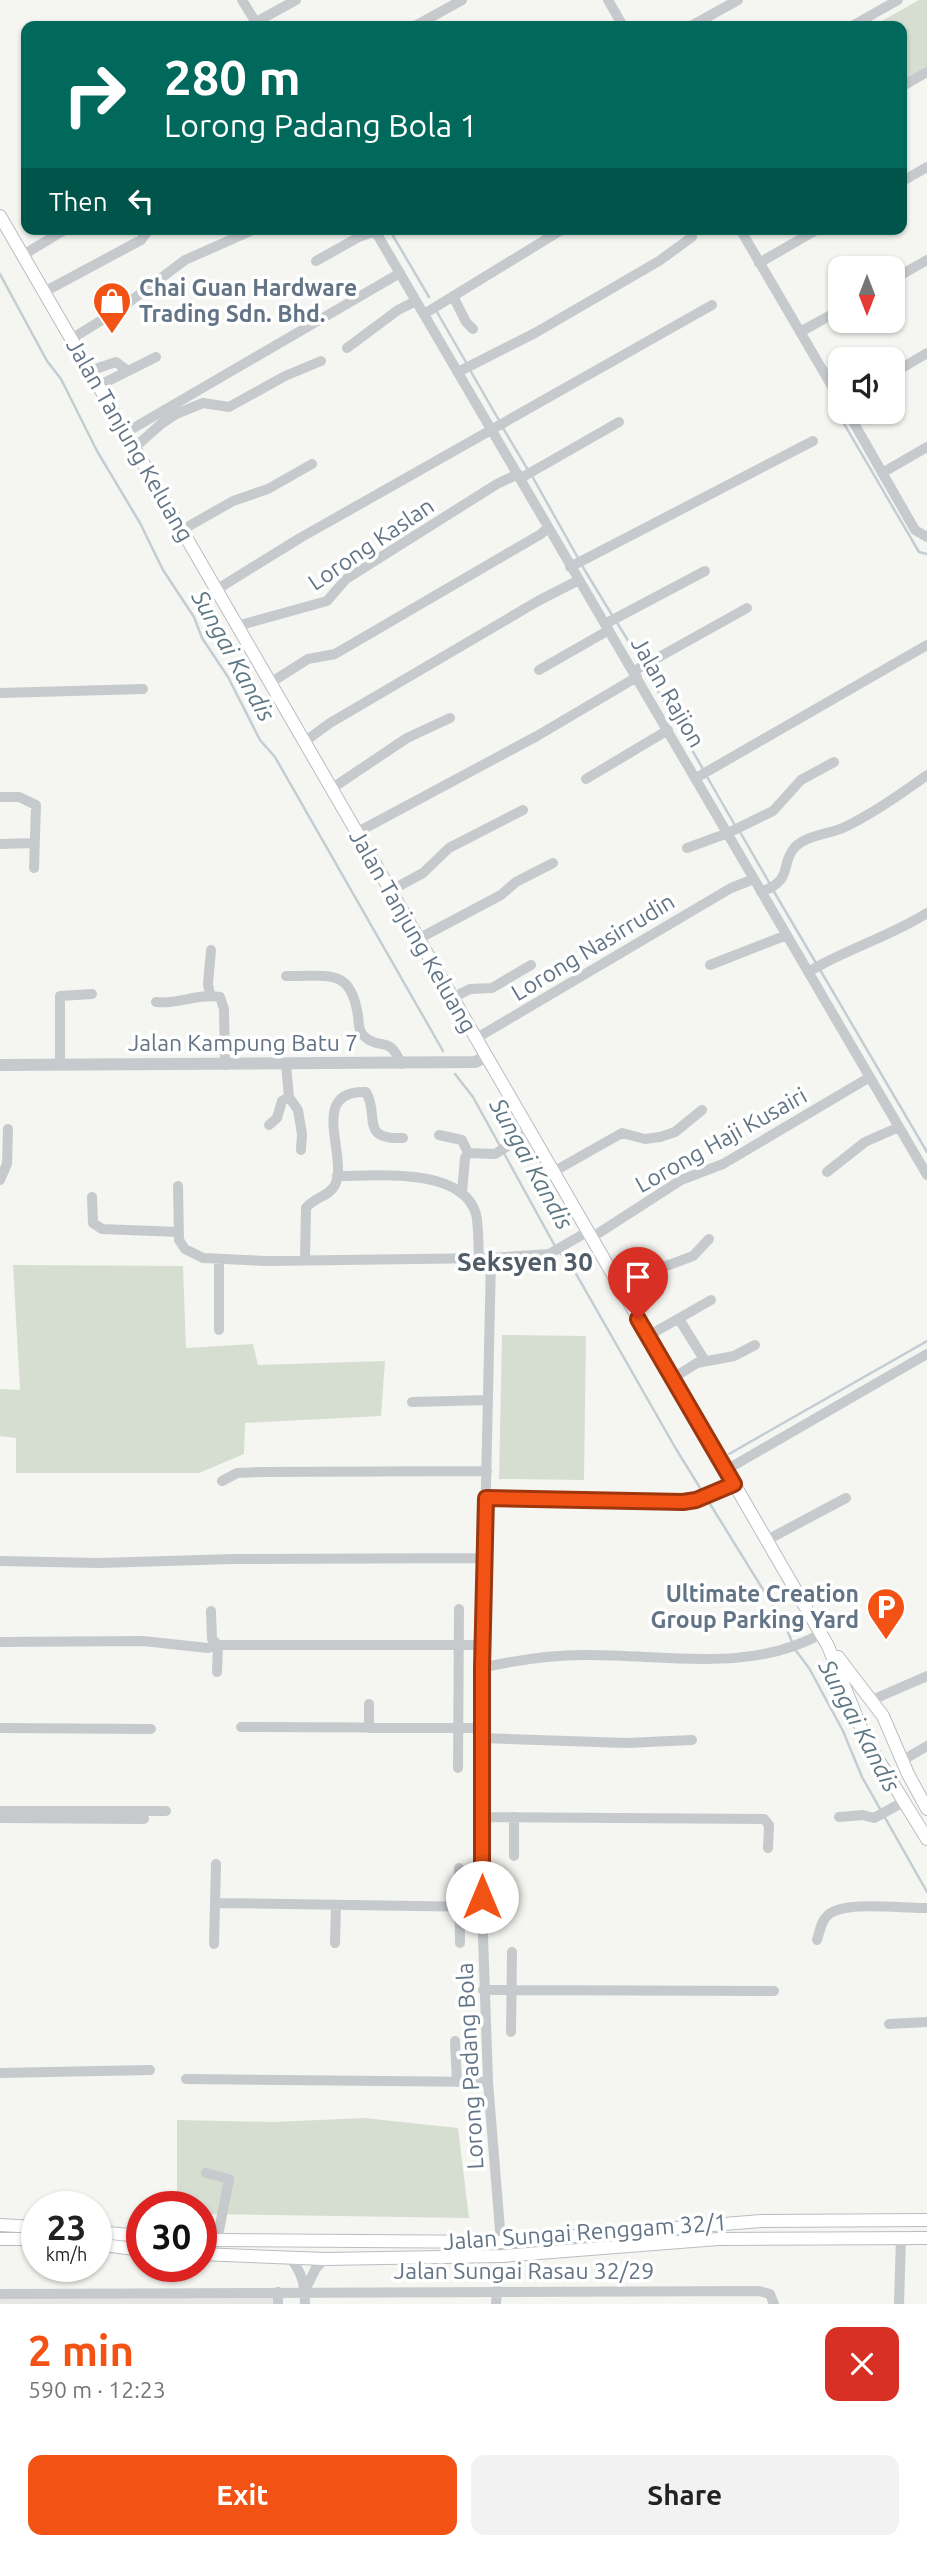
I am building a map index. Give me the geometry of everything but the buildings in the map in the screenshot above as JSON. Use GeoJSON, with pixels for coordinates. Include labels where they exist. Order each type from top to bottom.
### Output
{"type":"FeatureCollection","features":[{"type":"Feature","properties":{"kind":"main road","name":"Jalan Tanjung Keluang"},"geometry":{"type":"LineString","coordinates":[[0,216],[30,251],[89,371],[132,429],[134,449],[182,530],[224,585],[275,680],[304,742],[356,833],[396,888],[418,939],[828,1646],[866,1740],[927,1839]]}},
{"type":"Feature","properties":{"kind":"main road","name":"Jalan Tanjung Keluang"},"geometry":{"type":"LineString","coordinates":[[828,1646],[883,1716],[926,1806]]}},
{"type":"Feature","properties":{"kind":"main road"},"geometry":{"type":"LineString","coordinates":[[886,1771],[869,1733],[872,1728],[880,1727],[884,1731],[894,1752],[903,1760]]}},
{"type":"Feature","properties":{"kind":"main road","name":"Jalan Sungai Renggam 32/1"},"geometry":{"type":"LineString","coordinates":[[218,2241],[501,2242],[761,2221],[927,2220]]}},
{"type":"Feature","properties":{"kind":"main road"},"geometry":{"type":"LineString","coordinates":[[0,2225],[21,2226]]}},
{"type":"Feature","properties":{"kind":"main road"},"geometry":{"type":"LineString","coordinates":[[659,2229],[660,2244]]}},
{"type":"Feature","properties":{"kind":"main road","name":"Jalan Sungai Renggam 32/1"},"geometry":{"type":"LineString","coordinates":[[217,2255],[325,2259],[502,2256],[741,2238],[927,2238]]}},
{"type":"Feature","properties":{"kind":"main road"},"geometry":{"type":"LineString","coordinates":[[0,2239],[21,2239]]}},
{"type":"Feature","properties":{"kind":"street"},"geometry":{"type":"LineString","coordinates":[[243,0],[257,21]]}},
{"type":"Feature","properties":{"kind":"street"},"geometry":{"type":"LineString","coordinates":[[261,21],[296,0]]}},
{"type":"Feature","properties":{"kind":"street"},"geometry":{"type":"LineString","coordinates":[[424,21],[461,0]]}},
{"type":"Feature","properties":{"kind":"street"},"geometry":{"type":"LineString","coordinates":[[608,0],[620,21]]}},
{"type":"Feature","properties":{"kind":"street"},"geometry":{"type":"LineString","coordinates":[[700,21],[738,0]]}},
{"type":"Feature","properties":{"kind":"street"},"geometry":{"type":"LineString","coordinates":[[861,21],[898,0]]}},
{"type":"Feature","properties":{"kind":"street"},"geometry":{"type":"LineString","coordinates":[[907,84],[927,72]]}},
{"type":"Feature","properties":{"kind":"street"},"geometry":{"type":"LineString","coordinates":[[907,179],[927,167]]}},
{"type":"Feature","properties":{"kind":"street"},"geometry":{"type":"LineString","coordinates":[[30,251],[55,235]]}},
{"type":"Feature","properties":{"kind":"street"},"geometry":{"type":"LineString","coordinates":[[47,290],[141,240],[145,235]]}},
{"type":"Feature","properties":{"kind":"street"},"geometry":{"type":"LineString","coordinates":[[74,337],[120,309],[185,260],[241,235]]}},
{"type":"Feature","properties":{"kind":"street"},"geometry":{"type":"LineString","coordinates":[[316,261],[367,235]]}},
{"type":"Feature","properties":{"kind":"street","name":"Jalan Rajion"},"geometry":{"type":"LineString","coordinates":[[375,235],[460,371],[491,430],[522,475],[545,530],[577,564],[579,580],[607,627],[639,670],[662,734],[702,774],[754,879],[811,971],[868,1079],[927,1175]]}},
{"type":"Feature","properties":{"kind":"street"},"geometry":{"type":"LineString","coordinates":[[424,314],[553,235]]}},
{"type":"Feature","properties":{"kind":"street"},"geometry":{"type":"LineString","coordinates":[[743,235],[828,380]]}},
{"type":"Feature","properties":{"kind":"street"},"geometry":{"type":"LineString","coordinates":[[759,263],[808,235]]}},
{"type":"Feature","properties":{"kind":"street"},"geometry":{"type":"LineString","coordinates":[[460,371],[477,360],[535,333],[659,261],[692,237]]}},
{"type":"Feature","properties":{"kind":"street"},"geometry":{"type":"LineString","coordinates":[[905,273],[927,260]]}},
{"type":"Feature","properties":{"kind":"street"},"geometry":{"type":"LineString","coordinates":[[132,429],[398,275]]}},
{"type":"Feature","properties":{"kind":"street"},"geometry":{"type":"LineString","coordinates":[[453,296],[466,322],[473,329]]}},
{"type":"Feature","properties":{"kind":"street"},"geometry":{"type":"LineString","coordinates":[[347,348],[416,300]]}},
{"type":"Feature","properties":{"kind":"street"},"geometry":{"type":"LineString","coordinates":[[224,585],[300,538],[712,305]]}},
{"type":"Feature","properties":{"kind":"street"},"geometry":{"type":"LineString","coordinates":[[800,332],[828,317]]}},
{"type":"Feature","properties":{"kind":"street"},"geometry":{"type":"LineString","coordinates":[[905,366],[927,353]]}},
{"type":"Feature","properties":{"kind":"street"},"geometry":{"type":"LineString","coordinates":[[98,386],[156,358]]}},
{"type":"Feature","properties":{"kind":"street"},"geometry":{"type":"LineString","coordinates":[[134,449],[176,414],[203,403],[229,407],[285,376],[321,361]]}},
{"type":"Feature","properties":{"kind":"street"},"geometry":{"type":"LineString","coordinates":[[89,371],[116,362],[128,371]]}},
{"type":"Feature","properties":{"kind":"street","name":"Lorong Kaslan"},"geometry":{"type":"LineString","coordinates":[[245,624],[327,601],[346,579],[497,484],[522,475],[619,422]]}},
{"type":"Feature","properties":{"kind":"street"},"geometry":{"type":"LineString","coordinates":[[854,424],[915,530],[926,537]]}},
{"type":"Feature","properties":{"kind":"street"},"geometry":{"type":"LineString","coordinates":[[577,564],[813,441]]}},
{"type":"Feature","properties":{"kind":"street"},"geometry":{"type":"LineString","coordinates":[[882,473],[927,447]]}},
{"type":"Feature","properties":{"kind":"street"},"geometry":{"type":"LineString","coordinates":[[182,530],[233,501],[268,489],[312,464]]}},
{"type":"Feature","properties":{"kind":"street"},"geometry":{"type":"LineString","coordinates":[[275,680],[308,659],[335,654],[545,530]]}},
{"type":"Feature","properties":{"kind":"street"},"geometry":{"type":"LineString","coordinates":[[539,670],[607,627],[705,571]]}},
{"type":"Feature","properties":{"kind":"street"},"geometry":{"type":"LineString","coordinates":[[304,742],[330,723],[538,600],[579,580]]}},
{"type":"Feature","properties":{"kind":"street"},"geometry":{"type":"LineString","coordinates":[[356,833],[514,748],[639,670],[747,608]]}},
{"type":"Feature","properties":{"kind":"street"},"geometry":{"type":"LineString","coordinates":[[702,774],[927,645]]}},
{"type":"Feature","properties":{"kind":"street"},"geometry":{"type":"LineString","coordinates":[[0,692],[143,690]]}},
{"type":"Feature","properties":{"kind":"street"},"geometry":{"type":"LineString","coordinates":[[331,789],[407,738],[450,718]]}},
{"type":"Feature","properties":{"kind":"street"},"geometry":{"type":"LineString","coordinates":[[586,779],[662,734]]}},
{"type":"Feature","properties":{"kind":"street"},"geometry":{"type":"LineString","coordinates":[[687,848],[730,832],[773,811],[802,780],[834,762]]}},
{"type":"Feature","properties":{"kind":"street"},"geometry":{"type":"LineString","coordinates":[[763,892],[776,885],[786,874],[795,848],[806,840],[845,827],[894,799],[927,775]]}},
{"type":"Feature","properties":{"kind":"street"},"geometry":{"type":"LineString","coordinates":[[0,797],[19,797],[36,804],[34,869]]}},
{"type":"Feature","properties":{"kind":"street"},"geometry":{"type":"LineString","coordinates":[[396,888],[423,873],[449,848],[523,810]]}},
{"type":"Feature","properties":{"kind":"street"},"geometry":{"type":"LineString","coordinates":[[0,844],[34,843]]}},
{"type":"Feature","properties":{"kind":"street"},"geometry":{"type":"LineString","coordinates":[[418,939],[501,895],[516,882],[552,863]]}},
{"type":"Feature","properties":{"kind":"street","name":"Lorong Nasirrudin"},"geometry":{"type":"LineString","coordinates":[[475,1039],[731,888],[754,879]]}},
{"type":"Feature","properties":{"kind":"street"},"geometry":{"type":"LineString","coordinates":[[811,971],[824,962],[908,925],[927,913]]}},
{"type":"Feature","properties":{"kind":"street"},"geometry":{"type":"LineString","coordinates":[[710,965],[787,935]]}},
{"type":"Feature","properties":{"kind":"street"},"geometry":{"type":"LineString","coordinates":[[210,995],[208,984],[211,950]]}},
{"type":"Feature","properties":{"kind":"street"},"geometry":{"type":"LineString","coordinates":[[452,998],[470,989],[492,988],[531,965]]}},
{"type":"Feature","properties":{"kind":"street"},"geometry":{"type":"LineString","coordinates":[[286,976],[339,978],[348,983],[362,1034],[367,1039],[387,1044],[396,1051],[401,1064]]}},
{"type":"Feature","properties":{"kind":"street"},"geometry":{"type":"LineString","coordinates":[[60,1063],[60,996],[92,994]]}},
{"type":"Feature","properties":{"kind":"street"},"geometry":{"type":"LineString","coordinates":[[156,1002],[165,1003],[210,995],[220,997],[224,1009],[225,1065]]}},
{"type":"Feature","properties":{"kind":"street","name":"Jalan Kampung Batu 7"},"geometry":{"type":"LineString","coordinates":[[0,1065],[401,1064],[475,1062],[486,1057]]}},
{"type":"Feature","properties":{"kind":"street"},"geometry":{"type":"LineString","coordinates":[[286,1065],[289,1097],[298,1110],[302,1134],[301,1150]]}},
{"type":"Feature","properties":{"kind":"street","name":"Lorong Haji Kusairi"},"geometry":{"type":"LineString","coordinates":[[491,1258],[549,1254],[589,1235],[681,1180],[723,1164],[868,1079]]}},
{"type":"Feature","properties":{"kind":"street"},"geometry":{"type":"LineString","coordinates":[[305,1259],[306,1208],[313,1201],[328,1194],[337,1182],[333,1114],[340,1099],[352,1092],[366,1093],[370,1100],[372,1127],[375,1132],[390,1139],[403,1138]]}},
{"type":"Feature","properties":{"kind":"street"},"geometry":{"type":"LineString","coordinates":[[270,1125],[277,1118],[282,1101],[289,1097]]}},
{"type":"Feature","properties":{"kind":"street"},"geometry":{"type":"LineString","coordinates":[[553,1172],[622,1133],[645,1139],[675,1132],[702,1110]]}},
{"type":"Feature","properties":{"kind":"street"},"geometry":{"type":"LineString","coordinates":[[827,1172],[865,1142],[899,1126]]}},
{"type":"Feature","properties":{"kind":"street"},"geometry":{"type":"LineString","coordinates":[[0,1180],[7,1164],[8,1129]]}},
{"type":"Feature","properties":{"kind":"street"},"geometry":{"type":"LineString","coordinates":[[468,1153],[495,1154],[530,1132]]}},
{"type":"Feature","properties":{"kind":"street"},"geometry":{"type":"LineString","coordinates":[[439,1135],[462,1140],[468,1153]]}},
{"type":"Feature","properties":{"kind":"street"},"geometry":{"type":"LineString","coordinates":[[468,1153],[464,1158],[463,1193],[476,1215],[479,1258]]}},
{"type":"Feature","properties":{"kind":"street"},"geometry":{"type":"LineString","coordinates":[[337,1177],[412,1175],[463,1193]]}},
{"type":"Feature","properties":{"kind":"street"},"geometry":{"type":"LineString","coordinates":[[178,1186],[179,1240],[185,1249],[194,1255],[219,1259],[491,1258]]}},
{"type":"Feature","properties":{"kind":"street"},"geometry":{"type":"LineString","coordinates":[[92,1197],[93,1223],[102,1229],[178,1232]]}},
{"type":"Feature","properties":{"kind":"street"},"geometry":{"type":"LineString","coordinates":[[618,1284],[693,1256],[709,1239]]}},
{"type":"Feature","properties":{"kind":"street","name":"Lorong Padang Bola"},"geometry":{"type":"LineString","coordinates":[[491,1258],[482,1668],[482,1907],[488,2082],[501,2242]]}},
{"type":"Feature","properties":{"kind":"street"},"geometry":{"type":"LineString","coordinates":[[219,1259],[219,1330]]}},
{"type":"Feature","properties":{"kind":"street"},"geometry":{"type":"LineString","coordinates":[[648,1336],[711,1300]]}},
{"type":"Feature","properties":{"kind":"street"},"geometry":{"type":"LineString","coordinates":[[679,1319],[705,1361]]}},
{"type":"Feature","properties":{"kind":"street"},"geometry":{"type":"LineString","coordinates":[[673,1378],[697,1363],[734,1356],[755,1345]]}},
{"type":"Feature","properties":{"kind":"street"},"geometry":{"type":"LineString","coordinates":[[726,1470],[927,1354]]}},
{"type":"Feature","properties":{"kind":"street"},"geometry":{"type":"LineString","coordinates":[[412,1402],[488,1400]]}},
{"type":"Feature","properties":{"kind":"street"},"geometry":{"type":"LineString","coordinates":[[222,1481],[237,1473],[486,1471]]}},
{"type":"Feature","properties":{"kind":"street"},"geometry":{"type":"LineString","coordinates":[[486,1498],[696,1500],[734,1484]]}},
{"type":"Feature","properties":{"kind":"street"},"geometry":{"type":"LineString","coordinates":[[766,1539],[846,1498]]}},
{"type":"Feature","properties":{"kind":"street"},"geometry":{"type":"LineString","coordinates":[[0,1561],[99,1563],[234,1559],[486,1558]]}},
{"type":"Feature","properties":{"kind":"street"},"geometry":{"type":"LineString","coordinates":[[458,1768],[459,1609]]}},
{"type":"Feature","properties":{"kind":"street"},"geometry":{"type":"LineString","coordinates":[[211,1611],[212,1639],[218,1645],[217,1672]]}},
{"type":"Feature","properties":{"kind":"street"},"geometry":{"type":"LineString","coordinates":[[482,1668],[548,1656],[712,1660],[784,1651],[821,1634]]}},
{"type":"Feature","properties":{"kind":"street"},"geometry":{"type":"LineString","coordinates":[[0,1642],[143,1641],[208,1648],[218,1645],[483,1645]]}},
{"type":"Feature","properties":{"kind":"street"},"geometry":{"type":"LineString","coordinates":[[872,1700],[927,1676]]}},
{"type":"Feature","properties":{"kind":"street"},"geometry":{"type":"LineString","coordinates":[[369,1704],[369,1728]]}},
{"type":"Feature","properties":{"kind":"street"},"geometry":{"type":"LineString","coordinates":[[241,1727],[458,1728],[482,1733],[626,1743],[692,1740]]}},
{"type":"Feature","properties":{"kind":"street"},"geometry":{"type":"LineString","coordinates":[[0,1728],[151,1729]]}},
{"type":"Feature","properties":{"kind":"street"},"geometry":{"type":"LineString","coordinates":[[903,1760],[927,1745]]}},
{"type":"Feature","properties":{"kind":"street"},"geometry":{"type":"LineString","coordinates":[[839,1818],[863,1815],[878,1817],[905,1801]]}},
{"type":"Feature","properties":{"kind":"street"},"geometry":{"type":"LineString","coordinates":[[0,1811],[166,1811]]}},
{"type":"Feature","properties":{"kind":"street"},"geometry":{"type":"LineString","coordinates":[[482,1816],[764,1819],[769,1825],[768,1848]]}},
{"type":"Feature","properties":{"kind":"street"},"geometry":{"type":"LineString","coordinates":[[514,1817],[514,1856]]}},
{"type":"Feature","properties":{"kind":"street"},"geometry":{"type":"LineString","coordinates":[[0,1818],[144,1819]]}},
{"type":"Feature","properties":{"kind":"street"},"geometry":{"type":"LineString","coordinates":[[214,1944],[216,1864]]}},
{"type":"Feature","properties":{"kind":"street"},"geometry":{"type":"LineString","coordinates":[[459,1868],[460,1942]]}},
{"type":"Feature","properties":{"kind":"street"},"geometry":{"type":"LineString","coordinates":[[216,1903],[482,1907]]}},
{"type":"Feature","properties":{"kind":"street"},"geometry":{"type":"LineString","coordinates":[[335,1943],[336,1905]]}},
{"type":"Feature","properties":{"kind":"street"},"geometry":{"type":"LineString","coordinates":[[817,1940],[822,1922],[830,1913],[849,1908],[927,1908]]}},
{"type":"Feature","properties":{"kind":"street"},"geometry":{"type":"LineString","coordinates":[[511,2032],[513,1952]]}},
{"type":"Feature","properties":{"kind":"street"},"geometry":{"type":"LineString","coordinates":[[483,1990],[774,1991]]}},
{"type":"Feature","properties":{"kind":"street"},"geometry":{"type":"LineString","coordinates":[[889,2024],[927,2022]]}},
{"type":"Feature","properties":{"kind":"street"},"geometry":{"type":"LineString","coordinates":[[455,2041],[457,2082]]}},
{"type":"Feature","properties":{"kind":"street"},"geometry":{"type":"LineString","coordinates":[[0,2073],[150,2070]]}},
{"type":"Feature","properties":{"kind":"street"},"geometry":{"type":"LineString","coordinates":[[186,2079],[488,2082]]}},
{"type":"Feature","properties":{"kind":"street"},"geometry":{"type":"LineString","coordinates":[[206,2173],[229,2179],[218,2241]]}},
{"type":"Feature","properties":{"kind":"street"},"geometry":{"type":"LineString","coordinates":[[899,2304],[901,2238]]}},
{"type":"Feature","properties":{"kind":"street"},"geometry":{"type":"LineString","coordinates":[[289,2258],[299,2268],[305,2304]]}},
{"type":"Feature","properties":{"kind":"street"},"geometry":{"type":"LineString","coordinates":[[305,2292],[309,2279],[325,2259]]}},
{"type":"Feature","properties":{"kind":"street"},"geometry":{"type":"LineString","coordinates":[[496,2290],[496,2304]]}},
{"type":"Feature","properties":{"kind":"street","name":"Jalan Sungai Rasau 32/29"},"geometry":{"type":"LineString","coordinates":[[0,2294],[759,2291],[772,2299]]}},
{"type":"Feature","properties":{"kind":"street"},"geometry":{"type":"LineString","coordinates":[[278,2292],[278,2304]]}},
{"type":"Feature","properties":{"kind":"shaded area"},"geometry":{"type":"Polygon","coordinates":[[[919,0],[927,0],[927,67],[907,79],[907,21],[882,21],[919,0]]]}},
{"type":"Feature","properties":{"kind":"shaded area"},"geometry":{"type":"Polygon","coordinates":[[[13,1265],[183,1266],[186,1348],[253,1344],[258,1365],[385,1361],[381,1416],[245,1423],[244,1454],[199,1473],[16,1473],[16,1438],[0,1436],[0,1389],[20,1390],[13,1265]]]}},
{"type":"Feature","properties":{"kind":"shaded area"},"geometry":{"type":"Polygon","coordinates":[[[502,1335],[586,1336],[584,1480],[499,1479],[502,1335]]]}},
{"type":"Feature","properties":{"kind":"shaded area"},"geometry":{"type":"Polygon","coordinates":[[[364,2118],[458,2128],[469,2218],[217,2214],[217,2191],[177,2191],[177,2120],[273,2122],[364,2118]]]}},
{"type":"Feature","properties":{"kind":"shaded area"},"geometry":{"type":"Polygon","coordinates":[[[0,2296],[274,2297],[274,2304],[0,2304],[0,2296]]]}},
{"type":"Feature","properties":{"kind":"waterway"},"geometry":{"type":"LineString","coordinates":[[393,235],[429,297]]}},
{"type":"Feature","properties":{"kind":"waterway","name":"Sungai Kandis"},"geometry":{"type":"LineString","coordinates":[[0,274],[47,361],[61,379],[97,451],[140,523],[163,570],[194,617],[202,638],[228,677],[260,740],[275,757],[443,1051]]}},
{"type":"Feature","properties":{"kind":"waterway"},"geometry":{"type":"LineString","coordinates":[[437,312],[467,364]]}},
{"type":"Feature","properties":{"kind":"waterway"},"geometry":{"type":"LineString","coordinates":[[470,370],[500,422]]}},
{"type":"Feature","properties":{"kind":"waterway"},"geometry":{"type":"LineString","coordinates":[[844,424],[919,552],[927,554]]}},
{"type":"Feature","properties":{"kind":"waterway"},"geometry":{"type":"LineString","coordinates":[[503,428],[528,470]]}},
{"type":"Feature","properties":{"kind":"waterway"},"geometry":{"type":"LineString","coordinates":[[532,476],[578,558]]}},
{"type":"Feature","properties":{"kind":"waterway"},"geometry":{"type":"LineString","coordinates":[[581,564],[612,615]]}},
{"type":"Feature","properties":{"kind":"waterway"},"geometry":{"type":"LineString","coordinates":[[616,621],[642,663]]}},
{"type":"Feature","properties":{"kind":"waterway"},"geometry":{"type":"LineString","coordinates":[[645,669],[703,769]]}},
{"type":"Feature","properties":{"kind":"waterway"},"geometry":{"type":"LineString","coordinates":[[706,775],[736,827]]}},
{"type":"Feature","properties":{"kind":"waterway"},"geometry":{"type":"LineString","coordinates":[[740,832],[770,884]]}},
{"type":"Feature","properties":{"kind":"waterway"},"geometry":{"type":"LineString","coordinates":[[773,890],[816,963]]}},
{"type":"Feature","properties":{"kind":"waterway"},"geometry":{"type":"LineString","coordinates":[[819,968],[927,1152]]}},
{"type":"Feature","properties":{"kind":"waterway","name":"Sungai Kandis"},"geometry":{"type":"LineString","coordinates":[[455,1074],[473,1097],[555,1246]]}},
{"type":"Feature","properties":{"kind":"waterway","name":"Sungai Kandis"},"geometry":{"type":"LineString","coordinates":[[559,1252],[571,1265],[676,1449],[785,1625],[792,1642]]}},
{"type":"Feature","properties":{"kind":"waterway"},"geometry":{"type":"LineString","coordinates":[[729,1454],[927,1341]]}},
{"type":"Feature","properties":{"kind":"waterway","name":"Sungai Kandis"},"geometry":{"type":"LineString","coordinates":[[794,1648],[809,1668],[843,1731],[862,1777],[927,1892]]}},
{"type":"Feature","properties":{"kind":"place","name":"Chai Guan Hardware Trading Sdn. Bhd."},"geometry":{"type":"Point","coordinates":[112,335]}},
{"type":"Feature","properties":{"kind":"place","name":"Ultimate Creation Group Parking Yard"},"geometry":{"type":"Point","coordinates":[886,1641]}},
{"type":"Feature","properties":{"kind":"district","name":"Seksyen 30"},"geometry":{"type":"Point","coordinates":[525,1262]}},
{"type":"Feature","properties":{"kind":"route"},"geometry":{"type":"LineString","coordinates":[[482,1897],[482,1668],[486,1498],[683,1502],[696,1500],[734,1484],[638,1319]]}}]}
